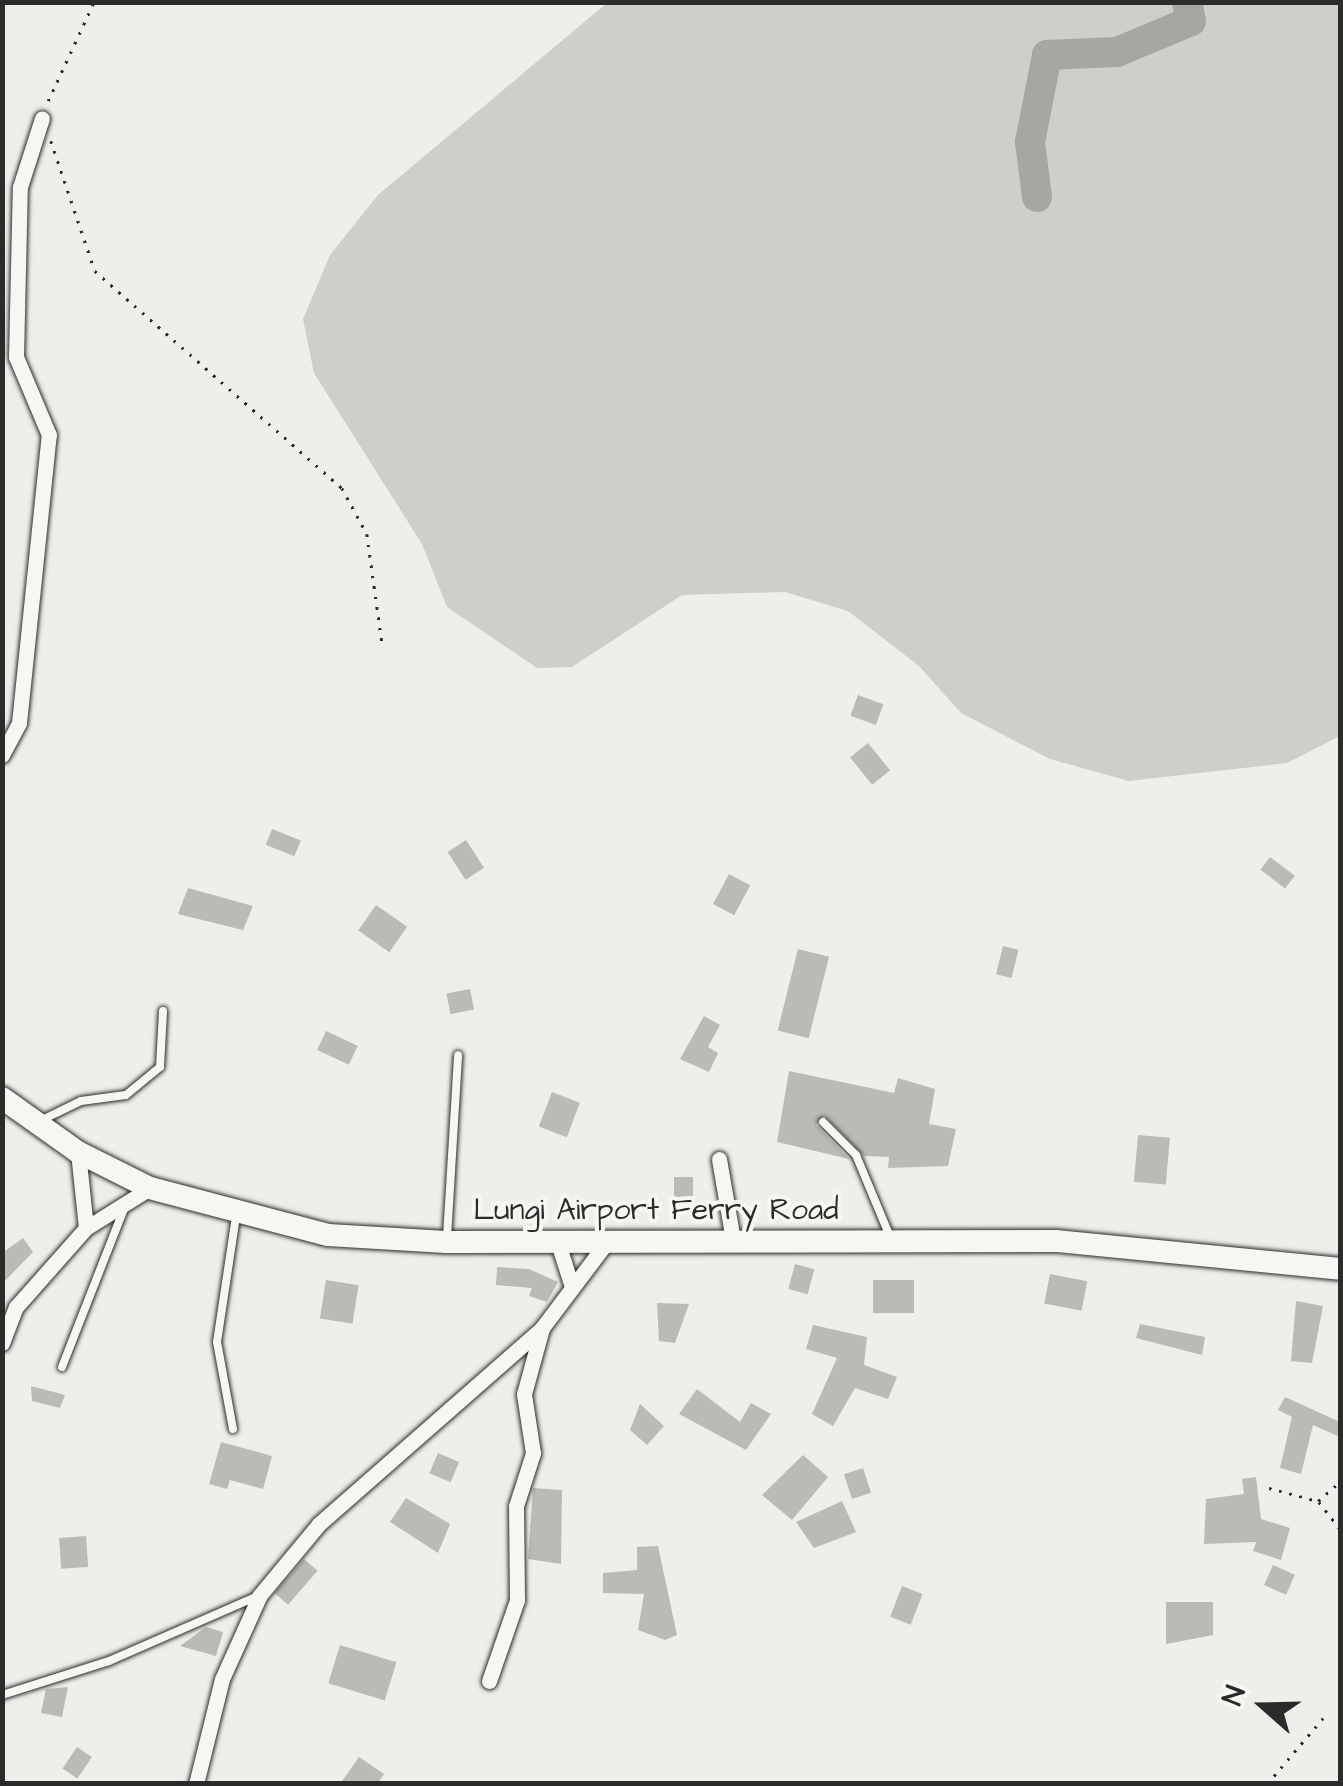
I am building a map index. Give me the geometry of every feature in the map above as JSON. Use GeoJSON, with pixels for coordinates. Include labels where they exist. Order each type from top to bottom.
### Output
{"type":"FeatureCollection","features":[{"type":"Feature","properties":{"kind":"main road","name":"Lungi Airport Ferry Road"},"geometry":{"type":"LineString","coordinates":[[3,1098],[78,1152],[150,1188],[236,1216],[328,1235],[446,1242],[892,1238],[1056,1241],[1340,1269]]}},
{"type":"Feature","properties":{"kind":"street"},"geometry":{"type":"LineString","coordinates":[[2,755],[20,723],[49,435],[16,356],[20,187],[42,118]]}},
{"type":"Feature","properties":{"kind":"street"},"geometry":{"type":"LineString","coordinates":[[78,1152],[86,1228]]}},
{"type":"Feature","properties":{"kind":"street"},"geometry":{"type":"LineString","coordinates":[[718,1159],[733,1240]]}},
{"type":"Feature","properties":{"kind":"street"},"geometry":{"type":"LineString","coordinates":[[2,1344],[9,1307],[86,1228],[150,1188]]}},
{"type":"Feature","properties":{"kind":"street"},"geometry":{"type":"LineString","coordinates":[[196,1784],[222,1679],[260,1594],[318,1524],[542,1328],[609,1239]]}},
{"type":"Feature","properties":{"kind":"street"},"geometry":{"type":"LineString","coordinates":[[558,1240],[572,1287]]}},
{"type":"Feature","properties":{"kind":"street"},"geometry":{"type":"LineString","coordinates":[[489,1681],[517,1600],[516,1506],[533,1453],[524,1394],[542,1328]]}},
{"type":"Feature","properties":{"kind":"lane"},"geometry":{"type":"LineString","coordinates":[[34,1124],[81,1100],[126,1096],[160,1067],[163,1011]]}},
{"type":"Feature","properties":{"kind":"lane"},"geometry":{"type":"LineString","coordinates":[[446,1242],[458,1055]]}},
{"type":"Feature","properties":{"kind":"lane"},"geometry":{"type":"LineString","coordinates":[[823,1122],[856,1155],[892,1238]]}},
{"type":"Feature","properties":{"kind":"lane"},"geometry":{"type":"LineString","coordinates":[[62,1367],[127,1200]]}},
{"type":"Feature","properties":{"kind":"lane"},"geometry":{"type":"LineString","coordinates":[[233,1429],[217,1342],[236,1216]]}},
{"type":"Feature","properties":{"kind":"lane"},"geometry":{"type":"LineString","coordinates":[[2,1695],[126,1654],[182,1622],[260,1594]]}},
{"type":"Feature","properties":{"kind":"path"},"geometry":{"type":"LineString","coordinates":[[94,2],[42,118],[95,271],[342,488],[367,534],[382,642]]}},
{"type":"Feature","properties":{"kind":"path"},"geometry":{"type":"LineString","coordinates":[[1318,1501],[1340,1482]]}},
{"type":"Feature","properties":{"kind":"path"},"geometry":{"type":"LineString","coordinates":[[1270,1488],[1318,1501],[1340,1529]]}},
{"type":"Feature","properties":{"kind":"path"},"geometry":{"type":"LineString","coordinates":[[1267,1784],[1328,1712]]}},
{"type":"Feature","properties":{"kind":"shaded area"},"geometry":{"type":"Polygon","coordinates":[[[608,2],[1340,3],[1340,736],[1287,763],[1129,781],[1050,759],[961,713],[919,666],[848,611],[785,592],[682,595],[572,667],[537,668],[447,607],[422,544],[314,373],[303,319],[330,255],[378,195],[608,2]]]}},
{"type":"Feature","properties":{"kind":"building"},"geometry":{"type":"Polygon","coordinates":[[[858,695],[883,704],[876,725],[850,716],[858,695]]]}},
{"type":"Feature","properties":{"kind":"building"},"geometry":{"type":"Polygon","coordinates":[[[868,743],[890,770],[872,785],[850,757],[868,743]]]}},
{"type":"Feature","properties":{"kind":"building"},"geometry":{"type":"Polygon","coordinates":[[[272,829],[301,841],[294,856],[266,845],[272,829]]]}},
{"type":"Feature","properties":{"kind":"building"},"geometry":{"type":"Polygon","coordinates":[[[466,840],[484,868],[466,880],[448,852],[466,840]]]}},
{"type":"Feature","properties":{"kind":"building"},"geometry":{"type":"Polygon","coordinates":[[[1270,857],[1295,876],[1285,888],[1260,870],[1270,857]]]}},
{"type":"Feature","properties":{"kind":"building"},"geometry":{"type":"Polygon","coordinates":[[[729,874],[750,885],[734,915],[713,904],[729,874]]]}},
{"type":"Feature","properties":{"kind":"building"},"geometry":{"type":"Polygon","coordinates":[[[188,888],[253,906],[243,930],[178,914],[188,888]]]}},
{"type":"Feature","properties":{"kind":"building"},"geometry":{"type":"Polygon","coordinates":[[[376,905],[407,927],[389,952],[358,930],[376,905]]]}},
{"type":"Feature","properties":{"kind":"building"},"geometry":{"type":"Polygon","coordinates":[[[1003,946],[1019,950],[1012,978],[996,974],[1003,946]]]}},
{"type":"Feature","properties":{"kind":"building"},"geometry":{"type":"Polygon","coordinates":[[[798,949],[829,957],[809,1038],[778,1031],[798,949]]]}},
{"type":"Feature","properties":{"kind":"building"},"geometry":{"type":"Polygon","coordinates":[[[470,989],[474,1010],[450,1014],[446,994],[470,989]]]}},
{"type":"Feature","properties":{"kind":"building"},"geometry":{"type":"Polygon","coordinates":[[[704,1016],[720,1025],[708,1047],[718,1053],[709,1072],[680,1059],[704,1016]]]}},
{"type":"Feature","properties":{"kind":"building"},"geometry":{"type":"Polygon","coordinates":[[[326,1031],[358,1046],[349,1065],[317,1050],[326,1031]]]}},
{"type":"Feature","properties":{"kind":"building"},"geometry":{"type":"Polygon","coordinates":[[[789,1071],[894,1093],[898,1078],[935,1089],[929,1124],[956,1129],[948,1166],[888,1168],[889,1157],[864,1156],[824,1115],[816,1125],[849,1159],[777,1142],[789,1071]]]}},
{"type":"Feature","properties":{"kind":"building"},"geometry":{"type":"Polygon","coordinates":[[[552,1092],[580,1103],[567,1137],[539,1127],[552,1092]]]}},
{"type":"Feature","properties":{"kind":"building"},"geometry":{"type":"Polygon","coordinates":[[[1138,1135],[1170,1138],[1166,1185],[1134,1182],[1138,1135]]]}},
{"type":"Feature","properties":{"kind":"building"},"geometry":{"type":"Polygon","coordinates":[[[674,1177],[693,1177],[693,1202],[674,1202],[674,1177]]]}},
{"type":"Feature","properties":{"kind":"building"},"geometry":{"type":"Polygon","coordinates":[[[23,1238],[33,1252],[2,1284],[2,1253],[23,1238]]]}},
{"type":"Feature","properties":{"kind":"building"},"geometry":{"type":"Polygon","coordinates":[[[795,1264],[814,1269],[808,1294],[788,1289],[795,1264]]]}},
{"type":"Feature","properties":{"kind":"building"},"geometry":{"type":"Polygon","coordinates":[[[497,1267],[529,1269],[558,1282],[547,1302],[529,1296],[532,1288],[496,1285],[497,1267]]]}},
{"type":"Feature","properties":{"kind":"building"},"geometry":{"type":"Polygon","coordinates":[[[1050,1274],[1087,1281],[1082,1311],[1044,1303],[1050,1274]]]}},
{"type":"Feature","properties":{"kind":"building"},"geometry":{"type":"Polygon","coordinates":[[[326,1280],[359,1285],[352,1324],[320,1319],[326,1280]]]}},
{"type":"Feature","properties":{"kind":"building"},"geometry":{"type":"Polygon","coordinates":[[[873,1280],[914,1280],[914,1313],[873,1313],[873,1280]]]}},
{"type":"Feature","properties":{"kind":"building"},"geometry":{"type":"Polygon","coordinates":[[[1296,1301],[1323,1306],[1312,1363],[1291,1361],[1296,1301]]]}},
{"type":"Feature","properties":{"kind":"building"},"geometry":{"type":"Polygon","coordinates":[[[657,1303],[689,1304],[675,1343],[659,1341],[657,1303]]]}},
{"type":"Feature","properties":{"kind":"building"},"geometry":{"type":"Polygon","coordinates":[[[1140,1324],[1205,1337],[1202,1355],[1136,1338],[1140,1324]]]}},
{"type":"Feature","properties":{"kind":"building"},"geometry":{"type":"Polygon","coordinates":[[[813,1325],[867,1337],[864,1365],[897,1377],[888,1399],[855,1388],[833,1426],[812,1414],[837,1358],[806,1349],[813,1325]]]}},
{"type":"Feature","properties":{"kind":"building"},"geometry":{"type":"Polygon","coordinates":[[[31,1386],[65,1395],[60,1408],[32,1401],[31,1386]]]}},
{"type":"Feature","properties":{"kind":"building"},"geometry":{"type":"Polygon","coordinates":[[[697,1389],[740,1422],[751,1403],[771,1414],[746,1450],[679,1414],[697,1389]]]}},
{"type":"Feature","properties":{"kind":"building"},"geometry":{"type":"Polygon","coordinates":[[[1285,1397],[1340,1422],[1340,1437],[1313,1425],[1301,1474],[1280,1468],[1292,1417],[1278,1410],[1285,1397]]]}},
{"type":"Feature","properties":{"kind":"building"},"geometry":{"type":"Polygon","coordinates":[[[640,1404],[664,1426],[647,1445],[630,1430],[640,1404]]]}},
{"type":"Feature","properties":{"kind":"building"},"geometry":{"type":"Polygon","coordinates":[[[221,1442],[272,1456],[263,1489],[230,1480],[227,1489],[209,1484],[221,1442]]]}},
{"type":"Feature","properties":{"kind":"building"},"geometry":{"type":"Polygon","coordinates":[[[438,1453],[459,1462],[451,1482],[429,1473],[438,1453]]]}},
{"type":"Feature","properties":{"kind":"building"},"geometry":{"type":"Polygon","coordinates":[[[803,1455],[828,1477],[792,1520],[762,1495],[803,1455]]]}},
{"type":"Feature","properties":{"kind":"building"},"geometry":{"type":"Polygon","coordinates":[[[863,1468],[871,1493],[852,1499],[844,1474],[863,1468]]]}},
{"type":"Feature","properties":{"kind":"building"},"geometry":{"type":"Polygon","coordinates":[[[1256,1477],[1261,1519],[1290,1528],[1281,1560],[1253,1551],[1256,1542],[1204,1544],[1206,1499],[1244,1494],[1242,1479],[1256,1477]]]}},
{"type":"Feature","properties":{"kind":"building"},"geometry":{"type":"Polygon","coordinates":[[[533,1488],[562,1490],[561,1564],[528,1559],[533,1488]]]}},
{"type":"Feature","properties":{"kind":"building"},"geometry":{"type":"Polygon","coordinates":[[[406,1498],[450,1524],[438,1553],[390,1522],[406,1498]]]}},
{"type":"Feature","properties":{"kind":"building"},"geometry":{"type":"Polygon","coordinates":[[[842,1501],[856,1532],[814,1548],[796,1522],[842,1501]]]}},
{"type":"Feature","properties":{"kind":"building"},"geometry":{"type":"Polygon","coordinates":[[[86,1536],[88,1567],[61,1569],[59,1538],[86,1536]]]}},
{"type":"Feature","properties":{"kind":"building"},"geometry":{"type":"Polygon","coordinates":[[[658,1546],[677,1635],[665,1640],[638,1630],[644,1594],[603,1593],[603,1573],[637,1570],[637,1547],[658,1546]]]}},
{"type":"Feature","properties":{"kind":"building"},"geometry":{"type":"Polygon","coordinates":[[[304,1559],[318,1571],[288,1605],[274,1593],[304,1559]]]}},
{"type":"Feature","properties":{"kind":"building"},"geometry":{"type":"Polygon","coordinates":[[[1273,1565],[1295,1575],[1286,1595],[1264,1585],[1273,1565]]]}},
{"type":"Feature","properties":{"kind":"building"},"geometry":{"type":"Polygon","coordinates":[[[902,1586],[923,1594],[911,1625],[890,1617],[902,1586]]]}},
{"type":"Feature","properties":{"kind":"building"},"geometry":{"type":"Polygon","coordinates":[[[1166,1602],[1213,1602],[1213,1635],[1166,1644],[1166,1602]]]}},
{"type":"Feature","properties":{"kind":"building"},"geometry":{"type":"Polygon","coordinates":[[[206,1627],[223,1632],[216,1656],[180,1646],[206,1627]]]}},
{"type":"Feature","properties":{"kind":"building"},"geometry":{"type":"Polygon","coordinates":[[[340,1645],[396,1662],[385,1701],[328,1683],[340,1645]]]}},
{"type":"Feature","properties":{"kind":"building"},"geometry":{"type":"Polygon","coordinates":[[[68,1687],[62,1717],[41,1713],[46,1689],[68,1687]]]}},
{"type":"Feature","properties":{"kind":"building"},"geometry":{"type":"Polygon","coordinates":[[[77,1747],[92,1757],[77,1779],[62,1769],[77,1747]]]}},
{"type":"Feature","properties":{"kind":"building"},"geometry":{"type":"Polygon","coordinates":[[[359,1757],[384,1774],[377,1784],[340,1784],[359,1757]]]}},
{"type":"Feature","properties":{"kind":"waterway"},"geometry":{"type":"LineString","coordinates":[[1037,197],[1030,142],[1047,55],[1117,52],[1191,21],[1187,2]]}}]}
